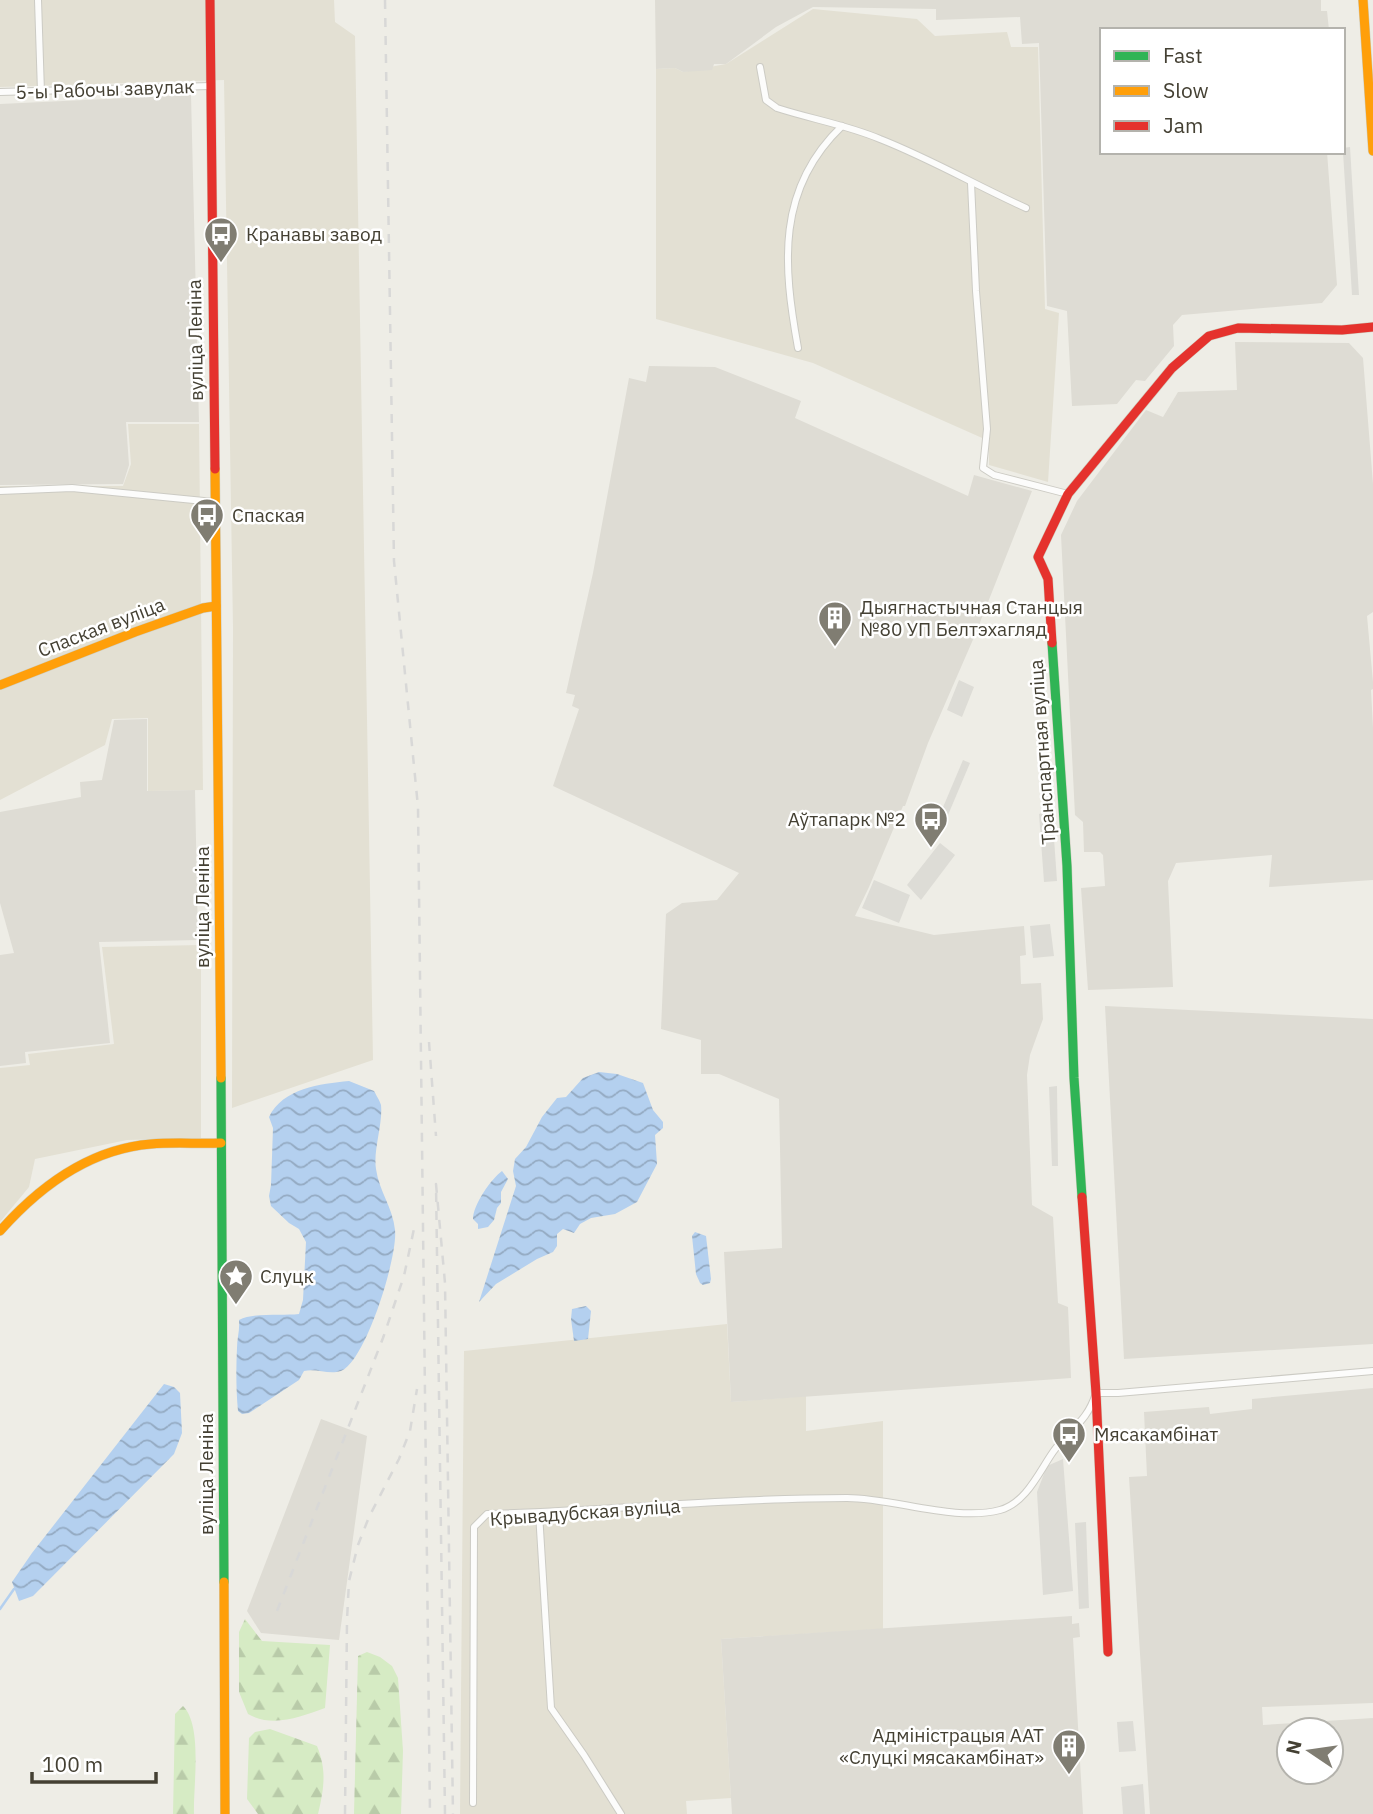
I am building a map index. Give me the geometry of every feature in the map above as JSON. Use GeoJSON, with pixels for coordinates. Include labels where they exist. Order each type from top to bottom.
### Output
{"type":"FeatureCollection","features":[{"type":"Feature","properties":{"kind":"street"},"geometry":{"type":"LineString","coordinates":[[38,0],[41,92]]}},
{"type":"Feature","properties":{"kind":"street","name":"вуліца Леніна"},"geometry":{"type":"LineString","coordinates":[[210,0],[225,1814]]}},
{"type":"Feature","properties":{"kind":"street"},"geometry":{"type":"LineString","coordinates":[[1363,0],[1373,151]]}},
{"type":"Feature","properties":{"kind":"street"},"geometry":{"type":"LineString","coordinates":[[760,67],[766,100],[777,108],[881,139],[960,174],[971,183],[1027,208]]}},
{"type":"Feature","properties":{"kind":"street","name":"5-ы Рабочы завулак"},"geometry":{"type":"LineString","coordinates":[[0,92],[210,86]]}},
{"type":"Feature","properties":{"kind":"street"},"geometry":{"type":"LineString","coordinates":[[798,348],[790,306],[788,260],[791,209],[823,143],[842,126]]}},
{"type":"Feature","properties":{"kind":"street"},"geometry":{"type":"LineString","coordinates":[[971,183],[987,429],[983,468],[994,475],[1068,494]]}},
{"type":"Feature","properties":{"kind":"street","name":"Транспартная вуліца"},"geometry":{"type":"LineString","coordinates":[[1108,1652],[1096,1393],[1074,1077],[1067,866],[1048,579],[1038,557],[1068,494],[1172,368],[1209,336],[1219,331],[1238,328],[1342,330],[1373,327]]}},
{"type":"Feature","properties":{"kind":"street"},"geometry":{"type":"LineString","coordinates":[[0,491],[72,488],[214,502]]}},
{"type":"Feature","properties":{"kind":"street","name":"Спаская вуліца"},"geometry":{"type":"LineString","coordinates":[[0,685],[135,632],[216,606]]}},
{"type":"Feature","properties":{"kind":"street"},"geometry":{"type":"LineString","coordinates":[[0,1231],[12,1216],[43,1188],[60,1176],[107,1154],[141,1145],[221,1143]]}},
{"type":"Feature","properties":{"kind":"street"},"geometry":{"type":"LineString","coordinates":[[1096,1393],[1373,1371]]}},
{"type":"Feature","properties":{"kind":"street","name":"Крывадубская вуліца"},"geometry":{"type":"LineString","coordinates":[[473,1803],[474,1527],[486,1514],[850,1498],[973,1512],[1000,1510],[1009,1506],[1034,1482],[1054,1450],[1091,1409],[1096,1393]]}},
{"type":"Feature","properties":{"kind":"street"},"geometry":{"type":"LineString","coordinates":[[539,1513],[551,1708],[621,1814]]}},
{"type":"Feature","properties":{"kind":"shaded area"},"geometry":{"type":"Polygon","coordinates":[[[0,0],[334,0],[335,22],[355,36],[373,1060],[232,1108],[233,628],[224,80],[0,87],[0,0]]]}},
{"type":"Feature","properties":{"kind":"shaded area"},"geometry":{"type":"Polygon","coordinates":[[[655,0],[1321,0],[1321,11],[1327,11],[1329,28],[1100,28],[1100,154],[1327,154],[1337,285],[1322,303],[1182,315],[1173,325],[1174,346],[1145,381],[1136,380],[1117,404],[1072,406],[1067,311],[1047,306],[1039,43],[1022,44],[1020,17],[936,20],[936,9],[813,7],[776,27],[726,64],[714,64],[712,70],[683,72],[675,68],[656,69],[655,0]]]}},
{"type":"Feature","properties":{"kind":"shaded area"},"geometry":{"type":"Polygon","coordinates":[[[813,9],[917,19],[935,36],[1007,32],[1011,47],[1038,47],[1045,309],[1059,313],[1048,482],[989,465],[989,441],[813,363],[656,319],[656,69],[675,68],[683,72],[726,64],[813,9]]]}},
{"type":"Feature","properties":{"kind":"shaded area"},"geometry":{"type":"Polygon","coordinates":[[[191,95],[199,422],[126,422],[129,465],[123,484],[0,485],[0,104],[191,95]]]}},
{"type":"Feature","properties":{"kind":"shaded area"},"geometry":{"type":"Polygon","coordinates":[[[1350,147],[1359,295],[1352,295],[1343,154],[1345,148],[1350,147]]]}},
{"type":"Feature","properties":{"kind":"shaded area"},"geometry":{"type":"Polygon","coordinates":[[[1235,342],[1349,343],[1363,358],[1373,484],[1373,612],[1367,616],[1373,682],[1373,880],[1269,887],[1272,855],[1176,863],[1168,881],[1173,987],[1088,990],[1081,888],[1105,886],[1103,855],[1100,852],[1084,852],[1083,822],[1075,815],[1061,535],[1077,501],[1146,410],[1163,417],[1178,392],[1237,390],[1235,342]]]}},
{"type":"Feature","properties":{"kind":"shaded area"},"geometry":{"type":"Polygon","coordinates":[[[649,366],[715,367],[801,401],[795,418],[968,496],[974,475],[1032,491],[975,635],[928,743],[905,806],[855,916],[934,935],[1024,926],[1026,955],[1020,956],[1021,984],[1041,983],[1043,1019],[1030,1055],[1027,1075],[1032,1205],[1053,1217],[1058,1303],[1068,1307],[1071,1378],[731,1402],[724,1252],[782,1248],[779,1099],[719,1074],[701,1074],[701,1040],[661,1029],[666,914],[682,903],[717,900],[739,873],[553,786],[579,709],[572,706],[575,695],[566,693],[593,573],[629,378],[646,382],[649,366]]]}},
{"type":"Feature","properties":{"kind":"shaded area"},"geometry":{"type":"Polygon","coordinates":[[[128,424],[199,424],[203,790],[148,791],[148,718],[112,719],[105,745],[0,800],[0,486],[123,486],[131,464],[128,424]]]}},
{"type":"Feature","properties":{"kind":"shaded area"},"geometry":{"type":"Polygon","coordinates":[[[959,680],[974,687],[962,717],[947,710],[959,680]]]}},
{"type":"Feature","properties":{"kind":"shaded area"},"geometry":{"type":"Polygon","coordinates":[[[147,719],[147,791],[195,790],[198,940],[99,942],[110,1043],[25,1052],[26,1063],[0,1066],[0,955],[14,953],[0,903],[0,812],[81,797],[80,782],[102,780],[114,720],[147,719]]]}},
{"type":"Feature","properties":{"kind":"shaded area"},"geometry":{"type":"Polygon","coordinates":[[[963,760],[970,763],[937,841],[930,838],[963,760]]]}},
{"type":"Feature","properties":{"kind":"shaded area"},"geometry":{"type":"Polygon","coordinates":[[[1052,810],[1057,881],[1044,882],[1039,814],[1052,810]]]}},
{"type":"Feature","properties":{"kind":"shaded area"},"geometry":{"type":"Polygon","coordinates":[[[940,843],[955,855],[921,900],[907,885],[940,843]]]}},
{"type":"Feature","properties":{"kind":"shaded area"},"geometry":{"type":"Polygon","coordinates":[[[874,880],[910,895],[899,923],[862,908],[874,880]]]}},
{"type":"Feature","properties":{"kind":"shaded area"},"geometry":{"type":"Polygon","coordinates":[[[1050,924],[1054,956],[1033,958],[1030,926],[1050,924]]]}},
{"type":"Feature","properties":{"kind":"shaded area"},"geometry":{"type":"Polygon","coordinates":[[[201,945],[201,1138],[127,1140],[35,1159],[29,1187],[0,1222],[0,1068],[30,1065],[28,1054],[114,1044],[102,947],[201,945]]]}},
{"type":"Feature","properties":{"kind":"shaded area"},"geometry":{"type":"Polygon","coordinates":[[[1105,1006],[1373,1019],[1373,1344],[1124,1359],[1105,1006]]]}},
{"type":"Feature","properties":{"kind":"shaded area"},"geometry":{"type":"Polygon","coordinates":[[[1057,1086],[1058,1166],[1052,1166],[1049,1087],[1057,1086]]]}},
{"type":"Feature","properties":{"kind":"shaded area"},"geometry":{"type":"Polygon","coordinates":[[[727,1324],[731,1402],[806,1396],[806,1431],[883,1421],[883,1629],[721,1639],[731,1798],[686,1801],[687,1814],[460,1814],[464,1351],[727,1324]]]}},
{"type":"Feature","properties":{"kind":"shaded area"},"geometry":{"type":"Polygon","coordinates":[[[1373,1388],[1373,1703],[1262,1707],[1263,1725],[1275,1724],[1275,1786],[1345,1786],[1345,1720],[1373,1718],[1373,1814],[1150,1814],[1129,1477],[1147,1476],[1144,1412],[1209,1407],[1210,1414],[1252,1409],[1252,1399],[1373,1388]]]}},
{"type":"Feature","properties":{"kind":"shaded area"},"geometry":{"type":"Polygon","coordinates":[[[321,1419],[367,1436],[339,1640],[261,1633],[247,1611],[321,1419]]]}},
{"type":"Feature","properties":{"kind":"shaded area"},"geometry":{"type":"Polygon","coordinates":[[[1063,1459],[1073,1591],[1043,1595],[1037,1492],[1047,1466],[1063,1459]]]}},
{"type":"Feature","properties":{"kind":"shaded area"},"geometry":{"type":"Polygon","coordinates":[[[1086,1522],[1089,1608],[1079,1609],[1075,1523],[1086,1522]]]}},
{"type":"Feature","properties":{"kind":"shaded area"},"geometry":{"type":"Polygon","coordinates":[[[1072,1616],[1072,1624],[1079,1623],[1080,1637],[1073,1638],[1083,1814],[732,1814],[721,1639],[1072,1616]]]}},
{"type":"Feature","properties":{"kind":"shaded area"},"geometry":{"type":"Polygon","coordinates":[[[1133,1721],[1136,1751],[1119,1752],[1117,1722],[1133,1721]]]}},
{"type":"Feature","properties":{"kind":"shaded area"},"geometry":{"type":"Polygon","coordinates":[[[1143,1784],[1145,1814],[1123,1814],[1121,1787],[1143,1784]]]}},
{"type":"Feature","properties":{"kind":"green space"},"geometry":{"type":"Polygon","coordinates":[[[245,1619],[262,1641],[330,1645],[325,1708],[277,1721],[248,1714],[239,1692],[239,1632],[245,1619]]]}},
{"type":"Feature","properties":{"kind":"green space"},"geometry":{"type":"Polygon","coordinates":[[[367,1652],[392,1666],[398,1678],[403,1751],[401,1814],[354,1814],[358,1656],[367,1652]]]}},
{"type":"Feature","properties":{"kind":"green space"},"geometry":{"type":"Polygon","coordinates":[[[183,1706],[193,1727],[195,1742],[194,1814],[173,1814],[175,1714],[183,1706]]]}},
{"type":"Feature","properties":{"kind":"green space"},"geometry":{"type":"Polygon","coordinates":[[[270,1729],[317,1746],[324,1780],[318,1814],[258,1814],[247,1799],[249,1738],[255,1732],[270,1729]]]}},
{"type":"Feature","properties":{"kind":"water"},"geometry":{"type":"Polygon","coordinates":[[[599,1072],[617,1074],[643,1083],[653,1110],[663,1122],[663,1128],[655,1135],[657,1164],[637,1202],[615,1214],[591,1218],[580,1224],[574,1233],[563,1229],[557,1234],[557,1246],[553,1252],[496,1284],[479,1302],[516,1186],[513,1171],[515,1159],[526,1147],[542,1117],[557,1098],[566,1097],[583,1078],[599,1072]]]}},
{"type":"Feature","properties":{"kind":"water"},"geometry":{"type":"Polygon","coordinates":[[[349,1081],[374,1091],[381,1105],[376,1169],[392,1214],[395,1243],[379,1306],[360,1348],[351,1363],[341,1371],[304,1371],[299,1380],[249,1413],[242,1414],[238,1411],[237,1387],[239,1320],[260,1315],[299,1314],[303,1300],[306,1242],[299,1229],[271,1206],[269,1196],[273,1128],[269,1117],[283,1100],[303,1089],[349,1081]]]}},
{"type":"Feature","properties":{"kind":"water"},"geometry":{"type":"Polygon","coordinates":[[[502,1171],[508,1179],[501,1192],[501,1203],[494,1220],[488,1227],[478,1229],[478,1224],[473,1219],[476,1207],[488,1186],[502,1171]]]}},
{"type":"Feature","properties":{"kind":"water"},"geometry":{"type":"Polygon","coordinates":[[[695,1232],[706,1236],[711,1279],[710,1283],[703,1285],[696,1274],[692,1236],[695,1232]]]}},
{"type":"Feature","properties":{"kind":"water"},"geometry":{"type":"Polygon","coordinates":[[[586,1306],[591,1311],[588,1339],[574,1341],[572,1309],[586,1306]]]}},
{"type":"Feature","properties":{"kind":"water"},"geometry":{"type":"Polygon","coordinates":[[[164,1384],[174,1387],[180,1393],[182,1433],[174,1454],[33,1596],[19,1601],[12,1582],[164,1384]]]}},
{"type":"Feature","properties":{"kind":"waterway"},"geometry":{"type":"LineString","coordinates":[[0,1609],[14,1589]]}},
{"type":"Feature","properties":{"kind":"railway"},"geometry":{"type":"LineString","coordinates":[[385,0],[394,561],[418,807],[430,1814]]}},
{"type":"Feature","properties":{"kind":"railway"},"geometry":{"type":"LineString","coordinates":[[429,1042],[436,1136]]}},
{"type":"Feature","properties":{"kind":"railway"},"geometry":{"type":"LineString","coordinates":[[445,1814],[436,1184],[445,1283],[453,1814]]}},
{"type":"Feature","properties":{"kind":"railway"},"geometry":{"type":"LineString","coordinates":[[277,1611],[383,1338],[404,1276],[415,1224]]}},
{"type":"Feature","properties":{"kind":"railway"},"geometry":{"type":"LineString","coordinates":[[345,1814],[349,1581],[358,1545],[369,1517],[399,1459],[410,1431],[417,1389]]}},
{"type":"Feature","properties":{"kind":"traffic: fast"},"geometry":{"type":"LineString","coordinates":[[1052,643],[1067,866],[1074,1078],[1082,1197]]}},
{"type":"Feature","properties":{"kind":"traffic: fast"},"geometry":{"type":"LineString","coordinates":[[221,1078],[224,1582]]}},
{"type":"Feature","properties":{"kind":"traffic: slow"},"geometry":{"type":"LineString","coordinates":[[1363,0],[1373,151]]}},
{"type":"Feature","properties":{"kind":"traffic: slow"},"geometry":{"type":"LineString","coordinates":[[215,469],[221,1078]]}},
{"type":"Feature","properties":{"kind":"traffic: slow"},"geometry":{"type":"LineString","coordinates":[[0,685],[135,632],[216,606]]}},
{"type":"Feature","properties":{"kind":"traffic: slow"},"geometry":{"type":"LineString","coordinates":[[0,1231],[49,1185],[87,1162],[107,1154],[151,1144],[221,1143]]}},
{"type":"Feature","properties":{"kind":"traffic: slow"},"geometry":{"type":"LineString","coordinates":[[224,1582],[225,1814]]}},
{"type":"Feature","properties":{"kind":"traffic: jam"},"geometry":{"type":"LineString","coordinates":[[210,0],[215,469]]}},
{"type":"Feature","properties":{"kind":"traffic: jam"},"geometry":{"type":"LineString","coordinates":[[1052,643],[1048,579],[1038,557],[1068,494],[1172,368],[1209,336],[1238,328],[1342,330],[1373,327]]}},
{"type":"Feature","properties":{"kind":"traffic: jam"},"geometry":{"type":"LineString","coordinates":[[1082,1197],[1096,1393],[1108,1652]]}},
{"type":"Feature","properties":{"kind":"place","name":"Кранавы завод"},"geometry":{"type":"Point","coordinates":[221,264]}},
{"type":"Feature","properties":{"kind":"place","name":"Спаская"},"geometry":{"type":"Point","coordinates":[207,545]}},
{"type":"Feature","properties":{"kind":"place","name":"Дыягнастычная Станцыя №80 УП Белтэхагляд"},"geometry":{"type":"Point","coordinates":[835,648]}},
{"type":"Feature","properties":{"kind":"place","name":"Аўтапарк №2"},"geometry":{"type":"Point","coordinates":[931,849]}},
{"type":"Feature","properties":{"kind":"place","name":"Слуцк"},"geometry":{"type":"Point","coordinates":[236,1306]}},
{"type":"Feature","properties":{"kind":"place","name":"Мясакамбінат"},"geometry":{"type":"Point","coordinates":[1069,1464]}},
{"type":"Feature","properties":{"kind":"place","name":"Адміністрацыя ААТ «Слуцкі мясакамбінат»"},"geometry":{"type":"Point","coordinates":[1069,1776]}}]}
